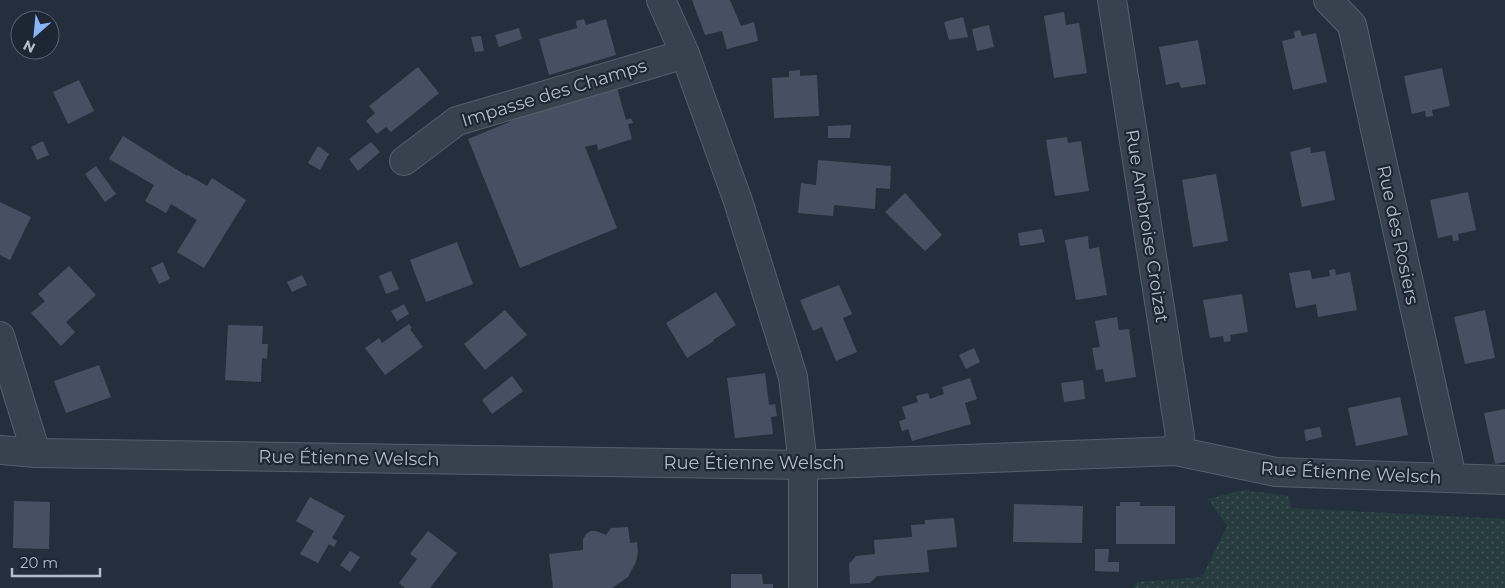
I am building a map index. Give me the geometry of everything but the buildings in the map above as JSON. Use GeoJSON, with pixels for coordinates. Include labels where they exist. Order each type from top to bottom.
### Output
{"type":"FeatureCollection","features":[{"type":"Feature","properties":{"kind":"street"},"geometry":{"type":"LineString","coordinates":[[662,0],[685,54],[738,201],[793,377],[803,465],[803,588]]}},
{"type":"Feature","properties":{"kind":"street","name":"Rue Ambroise Croizat"},"geometry":{"type":"LineString","coordinates":[[1112,0],[1180,436],[1176,451]]}},
{"type":"Feature","properties":{"kind":"street","name":"Rue des Rosiers"},"geometry":{"type":"LineString","coordinates":[[1328,0],[1352,26],[1447,455],[1449,478]]}},
{"type":"Feature","properties":{"kind":"street","name":"Impasse des Champs"},"geometry":{"type":"LineString","coordinates":[[404,161],[457,121],[685,54]]}},
{"type":"Feature","properties":{"kind":"street"},"geometry":{"type":"LineString","coordinates":[[0,336],[36,453]]}},
{"type":"Feature","properties":{"kind":"street","name":"Rue Étienne Welsch"},"geometry":{"type":"LineString","coordinates":[[0,450],[36,453],[803,465],[1176,451],[1276,472],[1505,480]]}},
{"type":"Feature","properties":{"kind":"green space"},"geometry":{"type":"Polygon","coordinates":[[[1244,490],[1288,496],[1292,508],[1505,519],[1505,588],[1133,588],[1137,582],[1202,577],[1227,526],[1208,499],[1244,490]]]}}]}
